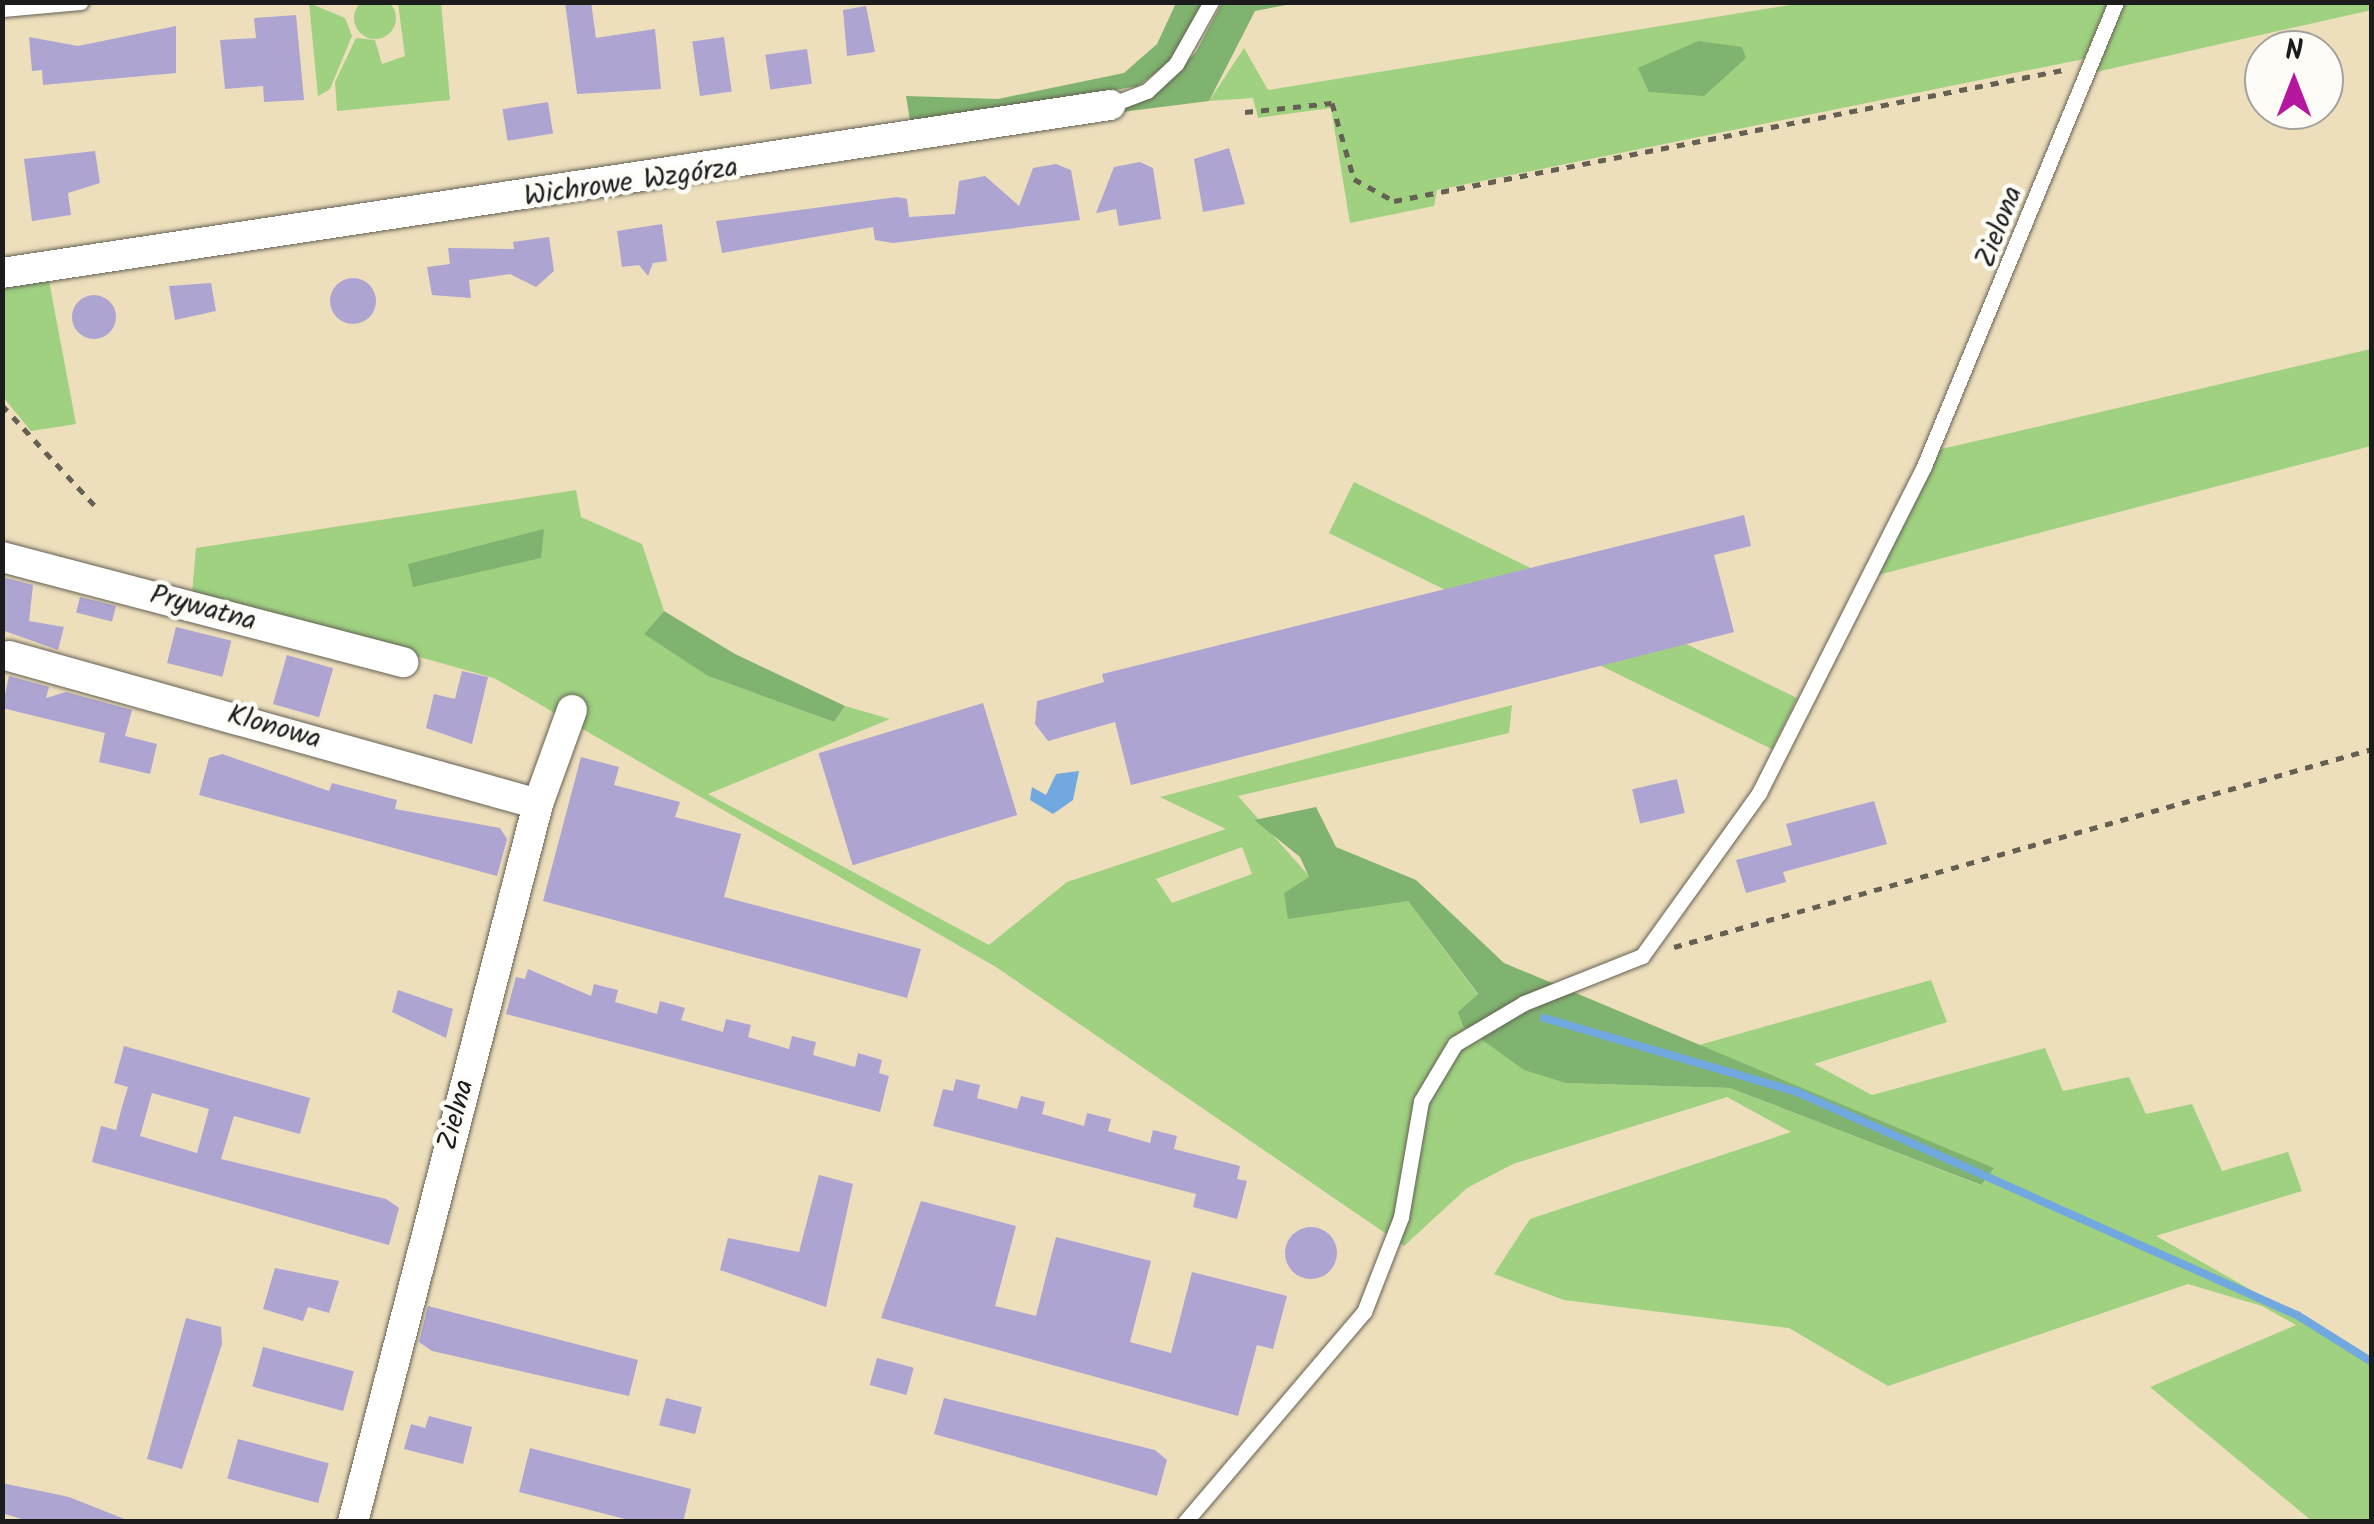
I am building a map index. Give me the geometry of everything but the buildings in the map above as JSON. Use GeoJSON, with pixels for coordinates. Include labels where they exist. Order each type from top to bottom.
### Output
{"type":"FeatureCollection","features":[{"type":"Feature","properties":{"kind":"street","name":"Wichrowe Wzgórza"},"geometry":{"type":"LineString","coordinates":[[2,273],[1110,105]]}},
{"type":"Feature","properties":{"kind":"street","name":"Prywatna"},"geometry":{"type":"LineString","coordinates":[[2,556],[402,662]]}},
{"type":"Feature","properties":{"kind":"street","name":"Klonowa"},"geometry":{"type":"LineString","coordinates":[[9,656],[538,804]]}},
{"type":"Feature","properties":{"kind":"street","name":"Zielna"},"geometry":{"type":"LineString","coordinates":[[352,1522],[538,804],[572,710]]}},
{"type":"Feature","properties":{"kind":"lane"},"geometry":{"type":"LineString","coordinates":[[2,9],[81,2]]}},
{"type":"Feature","properties":{"kind":"lane","name":"Wichrowe Wzgórza"},"geometry":{"type":"LineString","coordinates":[[1110,105],[1147,91],[1176,64],[1212,2]]}},
{"type":"Feature","properties":{"kind":"lane","name":"Zielona"},"geometry":{"type":"LineString","coordinates":[[1642,956],[1759,794],[1924,466],[2116,2]]}},
{"type":"Feature","properties":{"kind":"lane"},"geometry":{"type":"LineString","coordinates":[[1185,1522],[1364,1312],[1401,1216],[1420,1101],[1455,1044],[1524,1003],[1642,956]]}},
{"type":"Feature","properties":{"kind":"path"},"geometry":{"type":"LineString","coordinates":[[1245,112],[1332,103],[1354,179],[1394,202],[2089,65]]}},
{"type":"Feature","properties":{"kind":"path"},"geometry":{"type":"LineString","coordinates":[[2,405],[97,508]]}},
{"type":"Feature","properties":{"kind":"path"},"geometry":{"type":"LineString","coordinates":[[1642,956],[2372,749]]}},
{"type":"Feature","properties":{"kind":"green space"},"geometry":{"type":"Polygon","coordinates":[[[375,-3],[390,3],[396,18],[390,33],[375,39],[360,33],[354,18],[360,3],[375,-3]]]}},
{"type":"Feature","properties":{"kind":"green space"},"geometry":{"type":"Polygon","coordinates":[[[2371,2],[2372,10],[2283,30],[2244,30],[2244,39],[2096,72],[2124,3],[2371,2]]]}},
{"type":"Feature","properties":{"kind":"green space"},"geometry":{"type":"Polygon","coordinates":[[[309,3],[345,18],[352,36],[330,89],[318,96],[309,3]]]}},
{"type":"Feature","properties":{"kind":"green space"},"geometry":{"type":"Polygon","coordinates":[[[398,3],[441,3],[450,100],[337,111],[335,82],[356,38],[375,40],[382,64],[405,56],[398,3]]]}},
{"type":"Feature","properties":{"kind":"green space"},"geometry":{"type":"Polygon","coordinates":[[[1176,3],[1203,3],[1169,63],[1138,86],[911,127],[906,96],[998,99],[1124,73],[1157,44],[1176,3]]]}},
{"type":"Feature","properties":{"kind":"green space"},"geometry":{"type":"Polygon","coordinates":[[[1222,3],[1296,3],[1255,11],[1209,101],[1114,113],[1155,93],[1196,52],[1222,3]]]}},
{"type":"Feature","properties":{"kind":"green space"},"geometry":{"type":"Polygon","coordinates":[[[1802,3],[2108,3],[2084,59],[1437,190],[1434,206],[1350,223],[1331,108],[1258,118],[1253,98],[1209,101],[1244,48],[1268,90],[1802,3]]]}},
{"type":"Feature","properties":{"kind":"green space"},"geometry":{"type":"Polygon","coordinates":[[[1698,41],[1742,47],[1746,58],[1704,96],[1649,92],[1638,68],[1698,41]]]}},
{"type":"Feature","properties":{"kind":"green space"},"geometry":{"type":"Polygon","coordinates":[[[47,270],[76,424],[31,431],[3,397],[2,277],[47,270]]]}},
{"type":"Feature","properties":{"kind":"green space"},"geometry":{"type":"Polygon","coordinates":[[[2371,349],[2371,446],[1874,576],[1937,450],[2371,349]]]}},
{"type":"Feature","properties":{"kind":"green space"},"geometry":{"type":"Polygon","coordinates":[[[1354,482],[1797,698],[1772,749],[1329,533],[1354,482]]]}},
{"type":"Feature","properties":{"kind":"green space"},"geometry":{"type":"Polygon","coordinates":[[[576,490],[581,517],[642,544],[664,611],[645,633],[708,676],[834,722],[845,706],[890,719],[708,794],[989,945],[1067,882],[1226,829],[1160,797],[1512,705],[1509,733],[1238,796],[1310,877],[1408,901],[1478,995],[1566,1083],[1730,1088],[1980,1185],[1993,1168],[1699,1045],[1931,980],[1947,1022],[1814,1064],[1872,1095],[2045,1048],[2063,1091],[2129,1077],[2146,1114],[2192,1104],[2222,1171],[2288,1152],[2302,1191],[2156,1236],[2371,1358],[2371,1521],[2312,1521],[2150,1387],[2296,1325],[2262,1306],[2188,1284],[1888,1386],[1789,1328],[1564,1300],[1494,1274],[1530,1219],[1791,1132],[1727,1097],[1513,1164],[1467,1188],[1404,1246],[996,967],[494,678],[192,593],[196,548],[576,490]],[[1242,847],[1156,879],[1172,903],[1252,874],[1242,847]]]}},
{"type":"Feature","properties":{"kind":"green space"},"geometry":{"type":"Polygon","coordinates":[[[544,529],[541,558],[413,587],[408,564],[544,529]]]}},
{"type":"Feature","properties":{"kind":"green space"},"geometry":{"type":"Polygon","coordinates":[[[664,611],[735,654],[845,706],[834,722],[708,676],[644,634],[664,611]]]}},
{"type":"Feature","properties":{"kind":"green space"},"geometry":{"type":"Polygon","coordinates":[[[1316,807],[1336,847],[1416,880],[1504,963],[1994,1168],[1981,1185],[1730,1088],[1566,1083],[1524,1070],[1463,1026],[1458,1012],[1478,994],[1408,901],[1288,919],[1284,893],[1309,877],[1300,857],[1254,820],[1316,807]]]}},
{"type":"Feature","properties":{"kind":"water"},"geometry":{"type":"Polygon","coordinates":[[[1079,771],[1073,800],[1053,814],[1030,800],[1032,787],[1046,795],[1056,774],[1079,771]]]}},
{"type":"Feature","properties":{"kind":"waterway"},"geometry":{"type":"LineString","coordinates":[[1544,1018],[1797,1092],[2297,1315],[2372,1362]]}}]}
